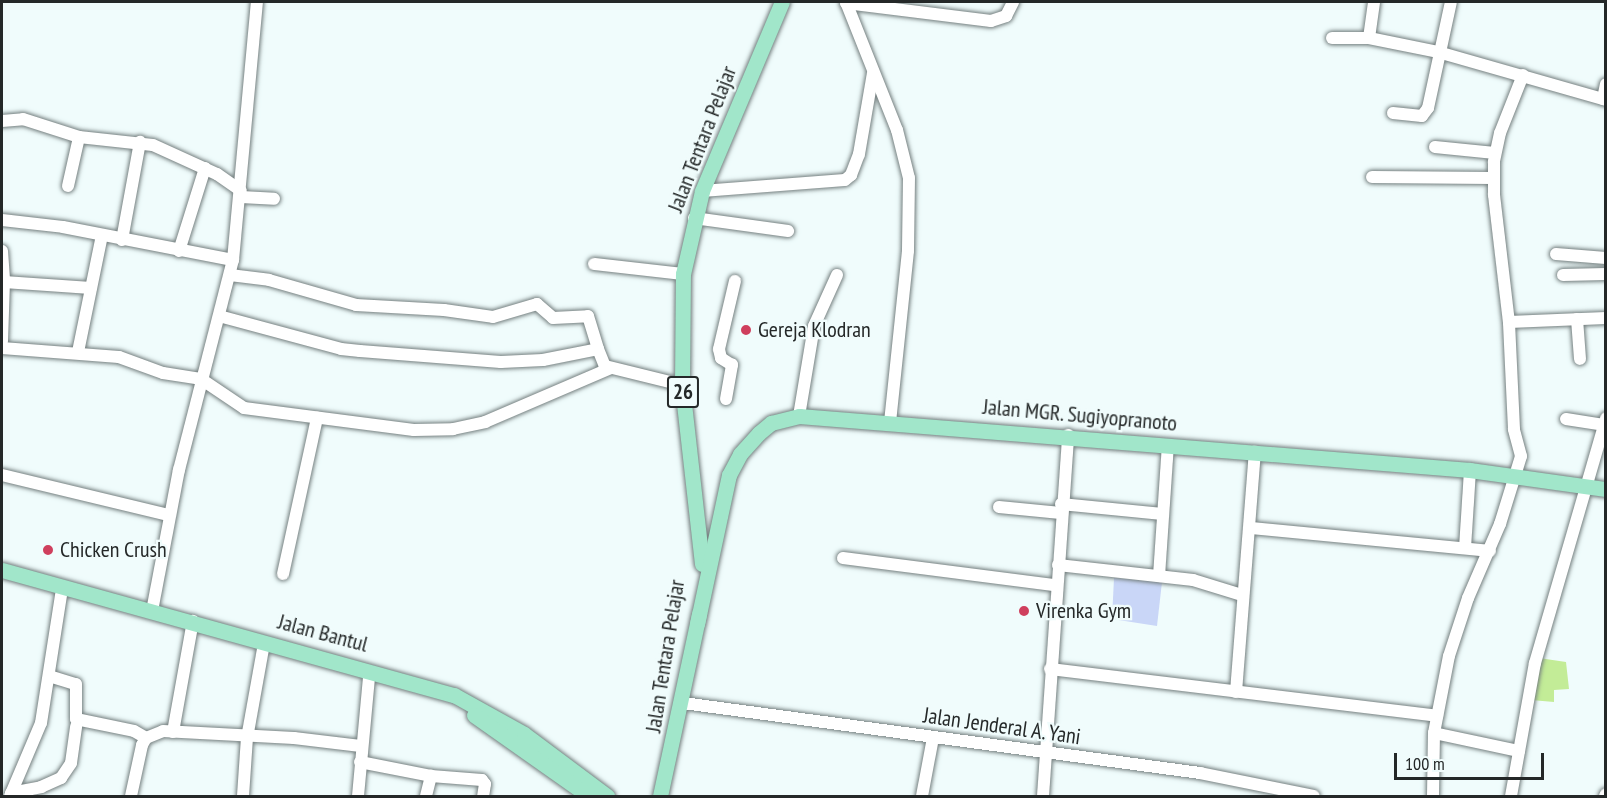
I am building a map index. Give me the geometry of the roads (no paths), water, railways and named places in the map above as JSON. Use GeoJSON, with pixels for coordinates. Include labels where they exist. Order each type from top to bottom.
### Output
{"type":"FeatureCollection","features":[{"type":"Feature","properties":{"kind":"main road","name":"Jalan Tentara Pelajar"},"geometry":{"type":"LineString","coordinates":[[660,796],[683,703],[697,624],[701,552],[682,385],[683,274],[694,218],[702,192],[782,2]]}},
{"type":"Feature","properties":{"kind":"main road","name":"Jalan MGR. Sugiyopranoto"},"geometry":{"type":"LineString","coordinates":[[697,624],[712,539],[729,475],[740,454],[759,433],[771,423],[799,416],[1068,435],[1515,474],[1587,484],[1605,489]]}},
{"type":"Feature","properties":{"kind":"main road","name":"Jalan Bantul"},"geometry":{"type":"LineString","coordinates":[[2,570],[152,610],[263,649],[369,677],[470,712],[589,796]]}},
{"type":"Feature","properties":{"kind":"main road","name":"Jalan Bantul"},"geometry":{"type":"LineString","coordinates":[[2,579],[429,686],[470,701],[524,734],[607,796]]}},
{"type":"Feature","properties":{"kind":"street"},"geometry":{"type":"LineString","coordinates":[[152,610],[169,515],[201,379],[233,260],[241,194],[257,2]]}},
{"type":"Feature","properties":{"kind":"street"},"geometry":{"type":"LineString","coordinates":[[890,421],[911,197],[899,137],[846,2],[991,21],[1006,16],[1013,2]]}},
{"type":"Feature","properties":{"kind":"street"},"geometry":{"type":"LineString","coordinates":[[1369,38],[1374,2]]}},
{"type":"Feature","properties":{"kind":"street"},"geometry":{"type":"LineString","coordinates":[[1393,113],[1418,117],[1426,113],[1450,2]]}},
{"type":"Feature","properties":{"kind":"street"},"geometry":{"type":"LineString","coordinates":[[1332,38],[1369,38],[1438,52],[1604,100],[1605,84]]}},
{"type":"Feature","properties":{"kind":"street"},"geometry":{"type":"LineString","coordinates":[[702,192],[845,180],[851,175],[859,154],[874,72]]}},
{"type":"Feature","properties":{"kind":"street"},"geometry":{"type":"LineString","coordinates":[[1433,796],[1434,733],[1458,624],[1490,551],[1521,456],[1514,429],[1509,321],[1493,178],[1495,153],[1523,75]]}},
{"type":"Feature","properties":{"kind":"street"},"geometry":{"type":"LineString","coordinates":[[2,121],[32,121],[79,137],[140,142],[205,168],[241,194],[274,200]]}},
{"type":"Feature","properties":{"kind":"street"},"geometry":{"type":"LineString","coordinates":[[68,186],[79,137]]}},
{"type":"Feature","properties":{"kind":"street"},"geometry":{"type":"LineString","coordinates":[[122,240],[140,142]]}},
{"type":"Feature","properties":{"kind":"street"},"geometry":{"type":"LineString","coordinates":[[1435,147],[1495,153]]}},
{"type":"Feature","properties":{"kind":"street"},"geometry":{"type":"LineString","coordinates":[[179,251],[205,168]]}},
{"type":"Feature","properties":{"kind":"street"},"geometry":{"type":"LineString","coordinates":[[1372,177],[1493,178]]}},
{"type":"Feature","properties":{"kind":"street"},"geometry":{"type":"LineString","coordinates":[[694,218],[788,231]]}},
{"type":"Feature","properties":{"kind":"street"},"geometry":{"type":"LineString","coordinates":[[2,220],[102,235],[233,260]]}},
{"type":"Feature","properties":{"kind":"street"},"geometry":{"type":"LineString","coordinates":[[78,352],[102,235]]}},
{"type":"Feature","properties":{"kind":"street"},"geometry":{"type":"LineString","coordinates":[[2,251],[4,282],[2,341]]}},
{"type":"Feature","properties":{"kind":"street"},"geometry":{"type":"LineString","coordinates":[[1556,254],[1605,258]]}},
{"type":"Feature","properties":{"kind":"street"},"geometry":{"type":"LineString","coordinates":[[594,264],[683,274]]}},
{"type":"Feature","properties":{"kind":"street"},"geometry":{"type":"LineString","coordinates":[[1563,275],[1605,274]]}},
{"type":"Feature","properties":{"kind":"street"},"geometry":{"type":"LineString","coordinates":[[230,275],[269,280],[356,305],[444,310],[493,317],[537,304],[553,318],[588,316],[602,363],[611,368],[682,385]]}},
{"type":"Feature","properties":{"kind":"street"},"geometry":{"type":"LineString","coordinates":[[799,416],[814,326],[837,275]]}},
{"type":"Feature","properties":{"kind":"street"},"geometry":{"type":"LineString","coordinates":[[726,399],[732,364],[721,357],[719,350],[735,281]]}},
{"type":"Feature","properties":{"kind":"street"},"geometry":{"type":"LineString","coordinates":[[4,282],[91,288]]}},
{"type":"Feature","properties":{"kind":"street"},"geometry":{"type":"LineString","coordinates":[[219,316],[360,351],[501,362],[536,361],[598,349]]}},
{"type":"Feature","properties":{"kind":"street"},"geometry":{"type":"LineString","coordinates":[[1509,321],[1605,318]]}},
{"type":"Feature","properties":{"kind":"street"},"geometry":{"type":"LineString","coordinates":[[1577,320],[1580,359]]}},
{"type":"Feature","properties":{"kind":"street"},"geometry":{"type":"LineString","coordinates":[[2,348],[78,352],[119,357],[163,373],[201,379],[244,408],[414,430],[469,427],[611,368]]}},
{"type":"Feature","properties":{"kind":"street"},"geometry":{"type":"LineString","coordinates":[[283,574],[317,418]]}},
{"type":"Feature","properties":{"kind":"street"},"geometry":{"type":"LineString","coordinates":[[1511,796],[1535,663],[1605,422],[1566,419]]}},
{"type":"Feature","properties":{"kind":"street"},"geometry":{"type":"LineString","coordinates":[[1043,796],[1055,585],[1068,435]]}},
{"type":"Feature","properties":{"kind":"street"},"geometry":{"type":"LineString","coordinates":[[1159,576],[1168,445]]}},
{"type":"Feature","properties":{"kind":"street"},"geometry":{"type":"LineString","coordinates":[[1236,692],[1242,595],[1251,528],[1255,452]]}},
{"type":"Feature","properties":{"kind":"street"},"geometry":{"type":"LineString","coordinates":[[1465,548],[1470,470]]}},
{"type":"Feature","properties":{"kind":"street"},"geometry":{"type":"LineString","coordinates":[[2,475],[169,515]]}},
{"type":"Feature","properties":{"kind":"street"},"geometry":{"type":"LineString","coordinates":[[999,507],[1163,514]]}},
{"type":"Feature","properties":{"kind":"street"},"geometry":{"type":"LineString","coordinates":[[1251,528],[1490,551]]}},
{"type":"Feature","properties":{"kind":"street"},"geometry":{"type":"LineString","coordinates":[[843,558],[1055,585]]}},
{"type":"Feature","properties":{"kind":"street"},"geometry":{"type":"LineString","coordinates":[[1058,565],[1201,582],[1242,595]]}},
{"type":"Feature","properties":{"kind":"street"},"geometry":{"type":"LineString","coordinates":[[10,795],[41,723],[61,595]]}},
{"type":"Feature","properties":{"kind":"street"},"geometry":{"type":"LineString","coordinates":[[173,732],[192,625]]}},
{"type":"Feature","properties":{"kind":"street"},"geometry":{"type":"LineString","coordinates":[[243,796],[247,738],[263,649]]}},
{"type":"Feature","properties":{"kind":"street"},"geometry":{"type":"LineString","coordinates":[[1050,669],[1437,716]]}},
{"type":"Feature","properties":{"kind":"street"},"geometry":{"type":"LineString","coordinates":[[49,676],[75,684],[76,719],[134,731],[146,738],[173,732],[247,738],[294,738],[361,746]]}},
{"type":"Feature","properties":{"kind":"street"},"geometry":{"type":"LineString","coordinates":[[358,796],[369,677]]}},
{"type":"Feature","properties":{"kind":"street","name":"Jalan Jenderal A. Yani"},"geometry":{"type":"LineString","coordinates":[[683,703],[1044,754],[1200,772],[1314,796]]}},
{"type":"Feature","properties":{"kind":"street"},"geometry":{"type":"LineString","coordinates":[[10,795],[41,787],[61,778],[71,763],[76,726]]}},
{"type":"Feature","properties":{"kind":"street"},"geometry":{"type":"LineString","coordinates":[[1434,733],[1518,751]]}},
{"type":"Feature","properties":{"kind":"street"},"geometry":{"type":"LineString","coordinates":[[131,796],[146,738]]}},
{"type":"Feature","properties":{"kind":"street"},"geometry":{"type":"LineString","coordinates":[[922,796],[933,738]]}},
{"type":"Feature","properties":{"kind":"street"},"geometry":{"type":"LineString","coordinates":[[360,762],[430,776],[482,780],[485,784],[483,796]]}},
{"type":"Feature","properties":{"kind":"street"},"geometry":{"type":"LineString","coordinates":[[426,796],[430,776]]}},
{"type":"Feature","properties":{"kind":"water"},"geometry":{"type":"Polygon","coordinates":[[[1114,578],[1162,582],[1157,626],[1112,619],[1114,578]]]}},
{"type":"Feature","properties":{"kind":"place","name":"Gereja Klodran"},"geometry":{"type":"Point","coordinates":[746,330]}},
{"type":"Feature","properties":{"kind":"place","name":"Chicken Crush"},"geometry":{"type":"Point","coordinates":[48,550]}},
{"type":"Feature","properties":{"kind":"place","name":"Virenka Gym"},"geometry":{"type":"Point","coordinates":[1024,611]}}]}
